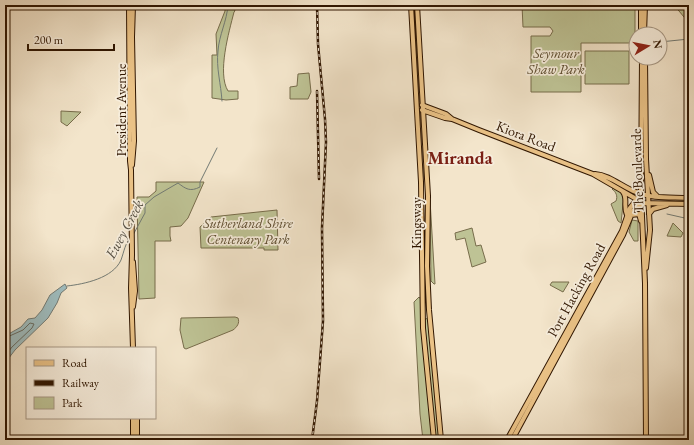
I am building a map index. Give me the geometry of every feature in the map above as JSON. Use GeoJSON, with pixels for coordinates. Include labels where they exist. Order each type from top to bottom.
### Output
{"type":"FeatureCollection","features":[{"type":"Feature","properties":{"kind":"main road","name":"President Avenue"},"geometry":{"type":"LineString","coordinates":[[129,5],[129,139],[131,168],[131,288],[133,347]]}},
{"type":"Feature","properties":{"kind":"main road","name":"President Avenue"},"geometry":{"type":"LineString","coordinates":[[131,168],[134,141],[134,77],[132,37],[133,5]]}},
{"type":"Feature","properties":{"kind":"main road","name":"Kingsway"},"geometry":{"type":"LineString","coordinates":[[411,5],[422,186],[423,328],[434,440]]}},
{"type":"Feature","properties":{"kind":"main road","name":"Kingsway"},"geometry":{"type":"LineString","coordinates":[[417,5],[427,186],[428,290],[441,440]]}},
{"type":"Feature","properties":{"kind":"main road"},"geometry":{"type":"LineString","coordinates":[[641,5],[641,26]]}},
{"type":"Feature","properties":{"kind":"main road"},"geometry":{"type":"LineString","coordinates":[[644,5],[644,26]]}},
{"type":"Feature","properties":{"kind":"main road","name":"The Boulevarde"},"geometry":{"type":"LineString","coordinates":[[643,66],[650,240],[645,283]]}},
{"type":"Feature","properties":{"kind":"main road","name":"The Boulevarde"},"geometry":{"type":"LineString","coordinates":[[643,66],[640,201],[644,225],[646,440]]}},
{"type":"Feature","properties":{"kind":"main road","name":"Kiora Road"},"geometry":{"type":"LineString","coordinates":[[417,106],[422,105],[446,114],[452,119]]}},
{"type":"Feature","properties":{"kind":"main road","name":"Kiora Road"},"geometry":{"type":"LineString","coordinates":[[417,106],[423,110],[452,119],[593,174],[640,201],[648,203]]}},
{"type":"Feature","properties":{"kind":"main road"},"geometry":{"type":"LineString","coordinates":[[646,157],[653,192],[658,196]]}},
{"type":"Feature","properties":{"kind":"main road","name":"Kiora Road"},"geometry":{"type":"LineString","coordinates":[[593,174],[604,176],[641,194]]}},
{"type":"Feature","properties":{"kind":"main road"},"geometry":{"type":"LineString","coordinates":[[422,186],[427,186]]}},
{"type":"Feature","properties":{"kind":"main road"},"geometry":{"type":"LineString","coordinates":[[623,191],[625,195],[625,209],[629,215],[639,215],[644,225]]}},
{"type":"Feature","properties":{"kind":"main road"},"geometry":{"type":"LineString","coordinates":[[641,194],[648,196],[689,198]]}},
{"type":"Feature","properties":{"kind":"main road","name":"Port Hacking Road"},"geometry":{"type":"LineString","coordinates":[[507,440],[623,235],[629,215],[640,201]]}},
{"type":"Feature","properties":{"kind":"main road"},"geometry":{"type":"LineString","coordinates":[[648,203],[689,204]]}},
{"type":"Feature","properties":{"kind":"main road"},"geometry":{"type":"LineString","coordinates":[[649,217],[652,210],[669,204]]}},
{"type":"Feature","properties":{"kind":"main road"},"geometry":{"type":"LineString","coordinates":[[422,235],[428,234]]}},
{"type":"Feature","properties":{"kind":"main road"},"geometry":{"type":"LineString","coordinates":[[422,293],[428,290]]}},
{"type":"Feature","properties":{"kind":"main road","name":"Port Hacking Road"},"geometry":{"type":"LineString","coordinates":[[512,440],[525,410]]}},
{"type":"Feature","properties":{"kind":"main road"},"geometry":{"type":"LineString","coordinates":[[133,419],[133,440]]}},
{"type":"Feature","properties":{"kind":"main road"},"geometry":{"type":"LineString","coordinates":[[137,419],[137,440]]}},
{"type":"Feature","properties":{"kind":"green space"},"geometry":{"type":"Polygon","coordinates":[[[225,5],[233,5],[235,11],[229,30],[225,52],[225,83],[228,91],[238,91],[238,99],[226,100],[212,98],[212,55],[217,55],[216,34],[225,11],[225,5]]]}},
{"type":"Feature","properties":{"kind":"green space","name":"Seymour Shaw Park"},"geometry":{"type":"Polygon","coordinates":[[[522,5],[635,5],[635,26],[628,26],[628,43],[581,43],[581,92],[531,92],[531,36],[550,36],[553,31],[550,27],[523,27],[522,5]]]}},
{"type":"Feature","properties":{"kind":"green space"},"geometry":{"type":"Polygon","coordinates":[[[674,5],[689,5],[689,23],[674,5]]]}},
{"type":"Feature","properties":{"kind":"green space"},"geometry":{"type":"Polygon","coordinates":[[[585,51],[628,51],[629,84],[585,84],[585,51]]]}},
{"type":"Feature","properties":{"kind":"green space"},"geometry":{"type":"Polygon","coordinates":[[[309,73],[311,92],[308,99],[290,99],[290,87],[297,86],[298,74],[309,73]]]}},
{"type":"Feature","properties":{"kind":"green space"},"geometry":{"type":"Polygon","coordinates":[[[61,111],[81,112],[67,126],[61,122],[61,111]]]}},
{"type":"Feature","properties":{"kind":"green space"},"geometry":{"type":"Polygon","coordinates":[[[156,182],[204,182],[188,218],[181,226],[170,227],[171,241],[155,241],[155,298],[139,299],[137,197],[149,197],[156,191],[156,182]]]}},
{"type":"Feature","properties":{"kind":"green space"},"geometry":{"type":"Polygon","coordinates":[[[613,188],[624,195],[621,223],[618,221],[611,204],[617,199],[615,191],[612,189],[613,188]]]}},
{"type":"Feature","properties":{"kind":"green space"},"geometry":{"type":"Polygon","coordinates":[[[430,200],[435,284],[431,281],[430,200]]]}},
{"type":"Feature","properties":{"kind":"green space","name":"Sutherland Shire Centenary Park"},"geometry":{"type":"Polygon","coordinates":[[[277,210],[278,250],[264,250],[264,248],[201,248],[200,227],[211,217],[277,210]]]}},
{"type":"Feature","properties":{"kind":"green space"},"geometry":{"type":"Polygon","coordinates":[[[632,220],[638,221],[638,241],[634,241],[629,232],[632,220]]]}},
{"type":"Feature","properties":{"kind":"green space"},"geometry":{"type":"Polygon","coordinates":[[[673,223],[683,233],[681,237],[667,236],[673,223]]]}},
{"type":"Feature","properties":{"kind":"green space"},"geometry":{"type":"Polygon","coordinates":[[[472,228],[476,246],[481,245],[486,262],[472,267],[465,238],[456,240],[455,233],[472,228]]]}},
{"type":"Feature","properties":{"kind":"green space"},"geometry":{"type":"Polygon","coordinates":[[[552,282],[569,282],[563,292],[550,285],[552,282]]]}},
{"type":"Feature","properties":{"kind":"green space"},"geometry":{"type":"Polygon","coordinates":[[[419,297],[423,302],[424,332],[425,319],[430,318],[441,440],[423,440],[420,414],[414,302],[419,297]]]}},
{"type":"Feature","properties":{"kind":"green space"},"geometry":{"type":"Polygon","coordinates":[[[181,318],[238,318],[239,322],[233,330],[186,349],[184,348],[180,330],[181,318]]]}},
{"type":"Feature","properties":{"kind":"water"},"geometry":{"type":"Polygon","coordinates":[[[65,284],[67,288],[61,293],[48,318],[15,350],[5,363],[5,336],[21,327],[28,319],[35,318],[42,310],[50,295],[65,284]]]}},
{"type":"Feature","properties":{"kind":"waterway","name":"Ewey Creek"},"geometry":{"type":"LineString","coordinates":[[222,101],[218,57],[220,39],[228,5]]}},
{"type":"Feature","properties":{"kind":"waterway"},"geometry":{"type":"LineString","coordinates":[[668,41],[689,39]]}},
{"type":"Feature","properties":{"kind":"waterway","name":"Ewey Creek"},"geometry":{"type":"LineString","coordinates":[[133,235],[145,213],[145,205],[154,197],[178,183],[188,189],[200,187],[200,182],[217,148]]}},
{"type":"Feature","properties":{"kind":"waterway"},"geometry":{"type":"LineString","coordinates":[[667,214],[689,219]]}},
{"type":"Feature","properties":{"kind":"waterway","name":"Ewey Creek"},"geometry":{"type":"LineString","coordinates":[[67,286],[90,282],[105,276],[112,271],[121,260],[126,245],[131,237]]}},
{"type":"Feature","properties":{"kind":"railway"},"geometry":{"type":"LineString","coordinates":[[312,440],[317,401],[323,321],[322,228],[326,142],[318,44],[317,5]]}},
{"type":"Feature","properties":{"kind":"railway"},"geometry":{"type":"LineString","coordinates":[[317,91],[319,179]]}},
{"type":"Feature","properties":{"kind":"district","name":"Miranda"},"geometry":{"type":"Point","coordinates":[460,157]}}]}
